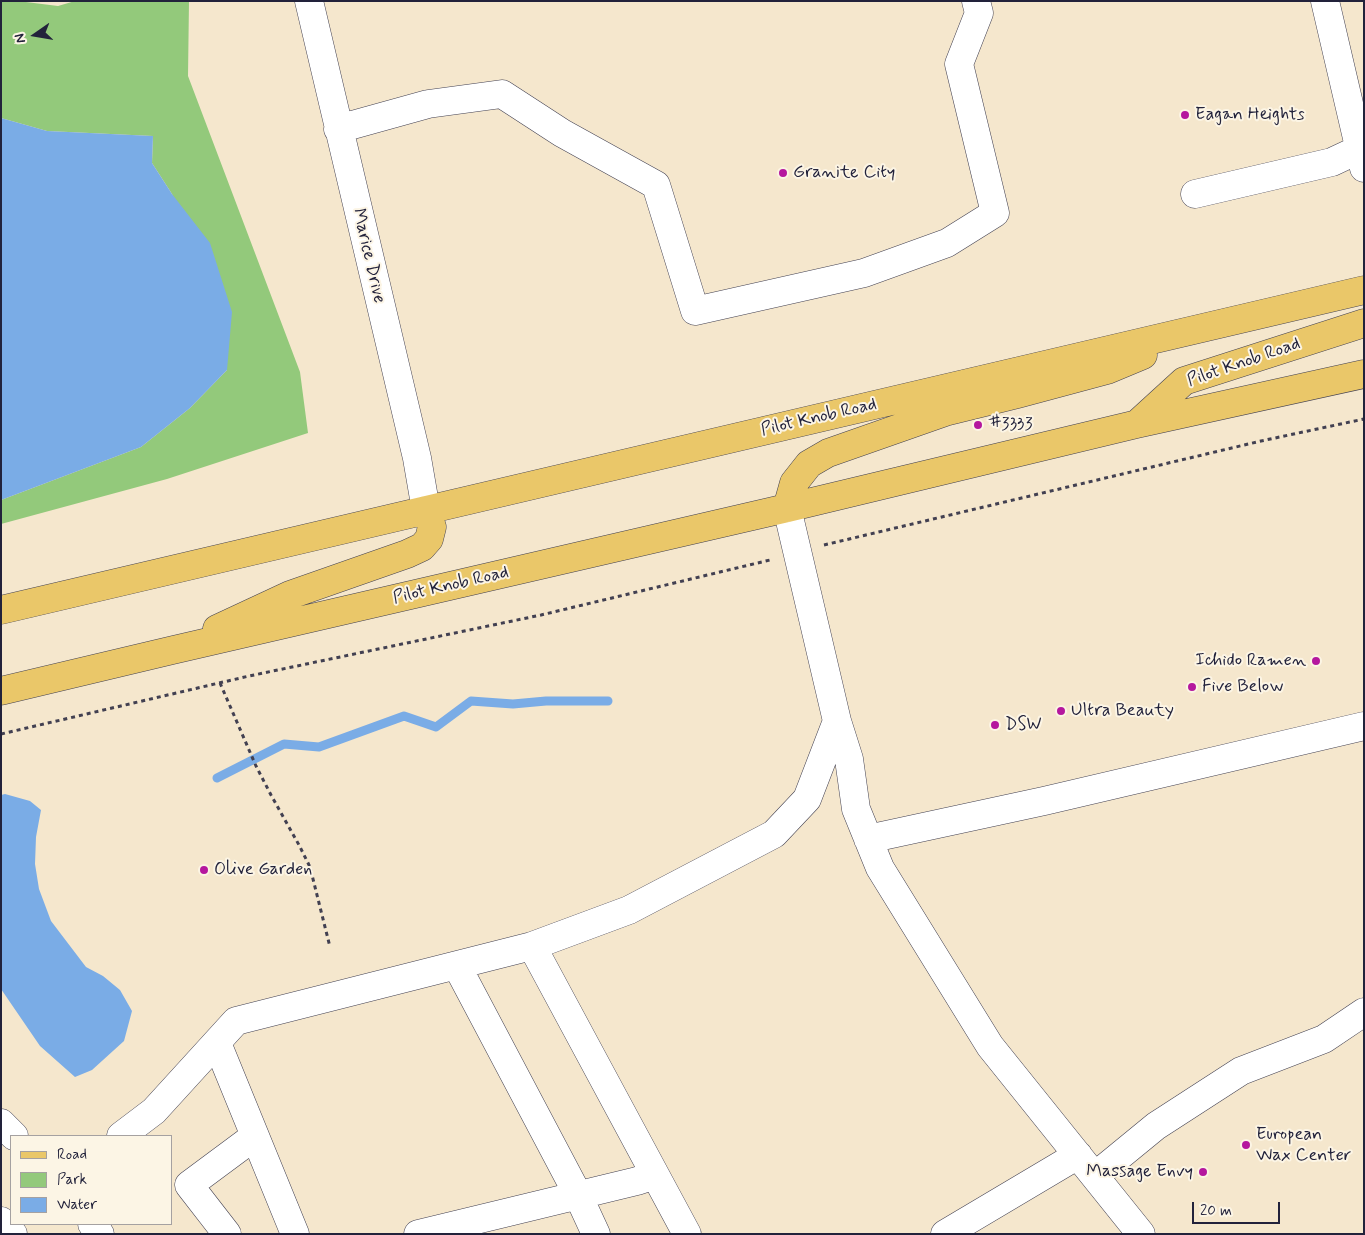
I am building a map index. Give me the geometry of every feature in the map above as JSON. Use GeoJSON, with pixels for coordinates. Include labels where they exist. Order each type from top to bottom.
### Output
{"type":"FeatureCollection","features":[{"type":"Feature","properties":{"kind":"main road","name":"Pilot Knob Road"},"geometry":{"type":"LineString","coordinates":[[1,610],[1364,290]]}},
{"type":"Feature","properties":{"kind":"main road","name":"Pilot Knob Road"},"geometry":{"type":"LineString","coordinates":[[1137,424],[1184,381],[1364,323]]}},
{"type":"Feature","properties":{"kind":"main road","name":"Pilot Knob Road"},"geometry":{"type":"LineString","coordinates":[[787,508],[794,483],[809,464],[828,453],[945,412],[1107,370],[1211,326]]}},
{"type":"Feature","properties":{"kind":"main road","name":"Pilot Knob Road"},"geometry":{"type":"LineString","coordinates":[[1,691],[787,508],[1137,424],[1364,374]]}},
{"type":"Feature","properties":{"kind":"main road","name":"Pilot Knob Road"},"geometry":{"type":"LineString","coordinates":[[173,650],[272,603],[422,547],[429,539],[432,527],[426,510]]}},
{"type":"Feature","properties":{"kind":"street","name":"Marice Drive"},"geometry":{"type":"LineString","coordinates":[[309,1],[417,458],[426,510]]}},
{"type":"Feature","properties":{"kind":"street"},"geometry":{"type":"LineString","coordinates":[[338,129],[428,104],[502,94],[562,133],[656,185],[695,311],[864,273],[947,243],[995,213],[959,64],[979,13],[976,1]]}},
{"type":"Feature","properties":{"kind":"street"},"geometry":{"type":"LineString","coordinates":[[1195,194],[1362,154],[1325,1]]}},
{"type":"Feature","properties":{"kind":"street"},"geometry":{"type":"LineString","coordinates":[[787,508],[837,721],[849,759],[856,810],[880,868],[990,1046],[1142,1234]]}},
{"type":"Feature","properties":{"kind":"street"},"geometry":{"type":"LineString","coordinates":[[122,1135],[154,1112],[236,1021],[532,946],[628,910],[774,834],[807,799],[837,721]]}},
{"type":"Feature","properties":{"kind":"street"},"geometry":{"type":"LineString","coordinates":[[868,839],[1044,801],[1364,726]]}},
{"type":"Feature","properties":{"kind":"street"},"geometry":{"type":"LineString","coordinates":[[532,946],[687,1234]]}},
{"type":"Feature","properties":{"kind":"street"},"geometry":{"type":"LineString","coordinates":[[457,966],[578,1195],[596,1234]]}},
{"type":"Feature","properties":{"kind":"street"},"geometry":{"type":"LineString","coordinates":[[1095,1176],[1156,1126],[1241,1071],[1324,1039],[1364,1012]]}},
{"type":"Feature","properties":{"kind":"street"},"geometry":{"type":"LineString","coordinates":[[217,1043],[295,1234]]}},
{"type":"Feature","properties":{"kind":"street"},"geometry":{"type":"LineString","coordinates":[[1,1123],[13,1135]]}},
{"type":"Feature","properties":{"kind":"street"},"geometry":{"type":"LineString","coordinates":[[227,1234],[189,1185],[255,1136]]}},
{"type":"Feature","properties":{"kind":"street"},"geometry":{"type":"LineString","coordinates":[[945,1234],[1078,1155]]}},
{"type":"Feature","properties":{"kind":"street"},"geometry":{"type":"LineString","coordinates":[[420,1234],[655,1175]]}},
{"type":"Feature","properties":{"kind":"street"},"geometry":{"type":"LineString","coordinates":[[1,1221],[13,1234]]}},
{"type":"Feature","properties":{"kind":"path"},"geometry":{"type":"LineString","coordinates":[[1,734],[220,683],[541,615],[1115,475],[1364,419]]}},
{"type":"Feature","properties":{"kind":"path"},"geometry":{"type":"LineString","coordinates":[[220,683],[256,766],[310,867],[330,947]]}},
{"type":"Feature","properties":{"kind":"green space"},"geometry":{"type":"Polygon","coordinates":[[[1,1],[58,6],[75,1],[189,1],[188,76],[300,372],[308,433],[167,479],[1,524],[1,500],[141,447],[190,408],[227,370],[172,194],[152,163],[153,136],[47,131],[1,118],[1,1]]]}},
{"type":"Feature","properties":{"kind":"water"},"geometry":{"type":"Polygon","coordinates":[[[1,118],[47,131],[153,136],[152,163],[172,194],[210,243],[232,312],[227,370],[190,408],[141,447],[1,500],[1,118]]]}},
{"type":"Feature","properties":{"kind":"water"},"geometry":{"type":"Polygon","coordinates":[[[5,794],[30,801],[41,810],[36,837],[35,864],[39,889],[51,921],[86,967],[103,976],[120,990],[132,1011],[124,1041],[92,1070],[75,1077],[40,1046],[1,989],[1,795],[5,794]]]}},
{"type":"Feature","properties":{"kind":"waterway"},"geometry":{"type":"LineString","coordinates":[[217,778],[284,744],[319,747],[404,716],[436,727],[471,701],[513,704],[546,701],[608,701]]}},
{"type":"Feature","properties":{"kind":"place","name":"Eagan Heights"},"geometry":{"type":"Point","coordinates":[1185,115]}},
{"type":"Feature","properties":{"kind":"place","name":"Granite City"},"geometry":{"type":"Point","coordinates":[783,173]}},
{"type":"Feature","properties":{"kind":"place","name":"#3333"},"geometry":{"type":"Point","coordinates":[978,425]}},
{"type":"Feature","properties":{"kind":"place","name":"Ichido Ramen"},"geometry":{"type":"Point","coordinates":[1316,661]}},
{"type":"Feature","properties":{"kind":"place","name":"Five Below"},"geometry":{"type":"Point","coordinates":[1192,687]}},
{"type":"Feature","properties":{"kind":"place","name":"Ultra Beauty"},"geometry":{"type":"Point","coordinates":[1061,711]}},
{"type":"Feature","properties":{"kind":"place","name":"DSW"},"geometry":{"type":"Point","coordinates":[995,725]}},
{"type":"Feature","properties":{"kind":"place","name":"Olive Garden"},"geometry":{"type":"Point","coordinates":[204,870]}},
{"type":"Feature","properties":{"kind":"place","name":"European Wax Center"},"geometry":{"type":"Point","coordinates":[1246,1145]}},
{"type":"Feature","properties":{"kind":"place","name":"Massage Envy"},"geometry":{"type":"Point","coordinates":[1203,1172]}}]}
